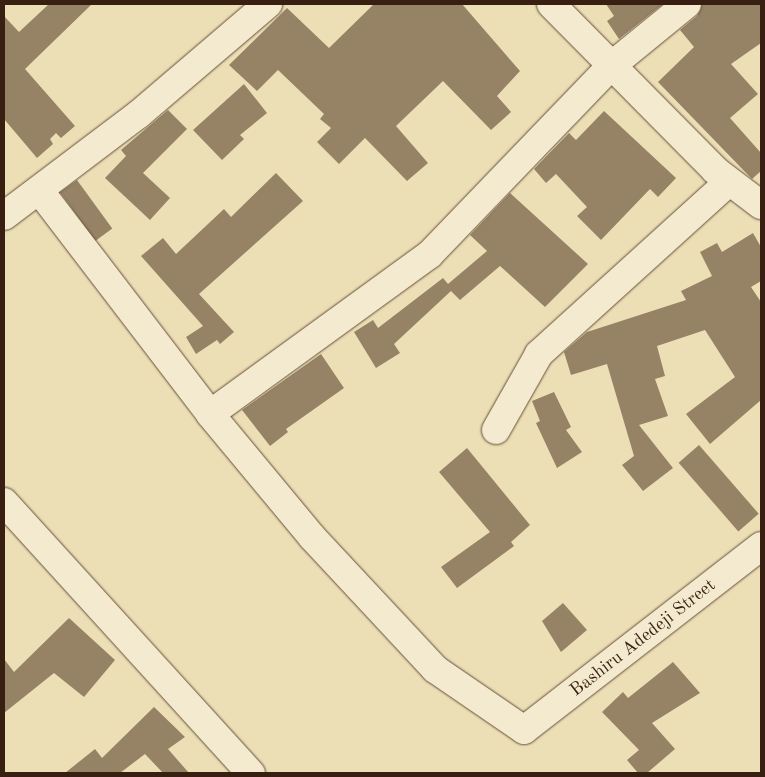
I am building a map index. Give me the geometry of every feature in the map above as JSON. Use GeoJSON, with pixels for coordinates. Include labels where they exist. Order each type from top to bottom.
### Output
{"type":"FeatureCollection","features":[{"type":"Feature","properties":{"kind":"street"},"geometry":{"type":"LineString","coordinates":[[4,216],[138,114],[268,4]]}},
{"type":"Feature","properties":{"kind":"street"},"geometry":{"type":"LineString","coordinates":[[550,4],[728,182],[761,206]]}},
{"type":"Feature","properties":{"kind":"street"},"geometry":{"type":"LineString","coordinates":[[39,190],[210,414],[430,254],[610,66],[687,4]]}},
{"type":"Feature","properties":{"kind":"street"},"geometry":{"type":"LineString","coordinates":[[496,430],[539,354],[728,182]]}},
{"type":"Feature","properties":{"kind":"street","name":"Bashiru Adedeji Street"},"geometry":{"type":"LineString","coordinates":[[210,414],[313,538],[435,669],[524,730],[761,546]]}},
{"type":"Feature","properties":{"kind":"street"},"geometry":{"type":"LineString","coordinates":[[6,509],[251,773]]}},
{"type":"Feature","properties":{"kind":"building"},"geometry":{"type":"Polygon","coordinates":[[[49,4],[92,4],[25,69],[75,126],[61,138],[56,133],[50,139],[53,144],[37,158],[4,119],[4,16],[19,32],[49,4]]]}},
{"type":"Feature","properties":{"kind":"building"},"geometry":{"type":"Polygon","coordinates":[[[374,4],[462,4],[520,71],[497,96],[511,112],[491,130],[443,81],[396,126],[428,163],[407,181],[365,138],[339,164],[317,142],[331,128],[320,119],[324,114],[278,70],[257,91],[229,65],[287,8],[329,48],[374,4]]]}},
{"type":"Feature","properties":{"kind":"building"},"geometry":{"type":"Polygon","coordinates":[[[606,4],[663,4],[619,39],[607,21],[614,16],[606,4]]]}},
{"type":"Feature","properties":{"kind":"building"},"geometry":{"type":"Polygon","coordinates":[[[702,4],[761,4],[761,43],[731,64],[758,94],[730,118],[761,153],[761,171],[752,179],[658,82],[694,47],[680,30],[697,16],[702,4]]]}},
{"type":"Feature","properties":{"kind":"building"},"geometry":{"type":"Polygon","coordinates":[[[244,84],[267,113],[240,135],[244,139],[222,160],[193,130],[244,84]]]}},
{"type":"Feature","properties":{"kind":"building"},"geometry":{"type":"Polygon","coordinates":[[[168,110],[187,129],[143,173],[170,198],[150,220],[105,178],[126,156],[121,150],[168,110]]]}},
{"type":"Feature","properties":{"kind":"building"},"geometry":{"type":"Polygon","coordinates":[[[604,111],[676,178],[658,197],[650,189],[601,240],[577,216],[587,207],[556,174],[546,183],[534,169],[569,133],[576,140],[604,111]]]}},
{"type":"Feature","properties":{"kind":"building"},"geometry":{"type":"Polygon","coordinates":[[[276,173],[303,201],[199,294],[234,332],[220,344],[217,340],[196,354],[186,337],[203,326],[141,256],[163,238],[176,254],[224,209],[231,217],[276,173]]]}},
{"type":"Feature","properties":{"kind":"building"},"geometry":{"type":"Polygon","coordinates":[[[77,180],[112,229],[95,241],[60,192],[77,180]]]}},
{"type":"Feature","properties":{"kind":"building"},"geometry":{"type":"Polygon","coordinates":[[[510,193],[588,264],[545,307],[500,266],[460,300],[451,291],[394,344],[400,353],[376,368],[354,332],[373,320],[378,328],[443,278],[448,284],[487,251],[470,235],[510,193]]]}},
{"type":"Feature","properties":{"kind":"building"},"geometry":{"type":"Polygon","coordinates":[[[753,233],[761,247],[761,281],[751,287],[761,302],[761,400],[710,444],[686,414],[735,377],[705,330],[657,346],[665,376],[655,379],[668,416],[639,425],[673,468],[643,491],[622,465],[634,456],[607,364],[571,375],[564,352],[587,332],[686,300],[681,291],[712,276],[700,252],[717,243],[722,252],[753,233]]]}},
{"type":"Feature","properties":{"kind":"building"},"geometry":{"type":"Polygon","coordinates":[[[321,354],[344,388],[286,429],[288,432],[270,446],[242,410],[321,354]]]}},
{"type":"Feature","properties":{"kind":"building"},"geometry":{"type":"Polygon","coordinates":[[[554,392],[571,427],[566,430],[582,452],[557,468],[536,423],[540,421],[532,401],[554,392]]]}},
{"type":"Feature","properties":{"kind":"building"},"geometry":{"type":"Polygon","coordinates":[[[699,445],[759,514],[738,531],[679,463],[699,445]]]}},
{"type":"Feature","properties":{"kind":"building"},"geometry":{"type":"Polygon","coordinates":[[[467,448],[530,525],[511,542],[514,546],[457,588],[441,567],[490,532],[439,472],[467,448]]]}},
{"type":"Feature","properties":{"kind":"building"},"geometry":{"type":"Polygon","coordinates":[[[563,603],[587,630],[561,652],[542,621],[563,603]]]}},
{"type":"Feature","properties":{"kind":"building"},"geometry":{"type":"Polygon","coordinates":[[[69,618],[115,660],[84,697],[54,673],[4,713],[4,659],[14,672],[69,618]]]}},
{"type":"Feature","properties":{"kind":"building"},"geometry":{"type":"Polygon","coordinates":[[[673,662],[700,693],[652,723],[675,749],[647,773],[638,773],[627,760],[639,750],[602,712],[623,692],[628,698],[673,662]]]}},
{"type":"Feature","properties":{"kind":"building"},"geometry":{"type":"Polygon","coordinates":[[[154,707],[185,737],[168,749],[189,773],[163,773],[145,754],[120,773],[65,773],[95,749],[102,758],[154,707]]]}}]}
